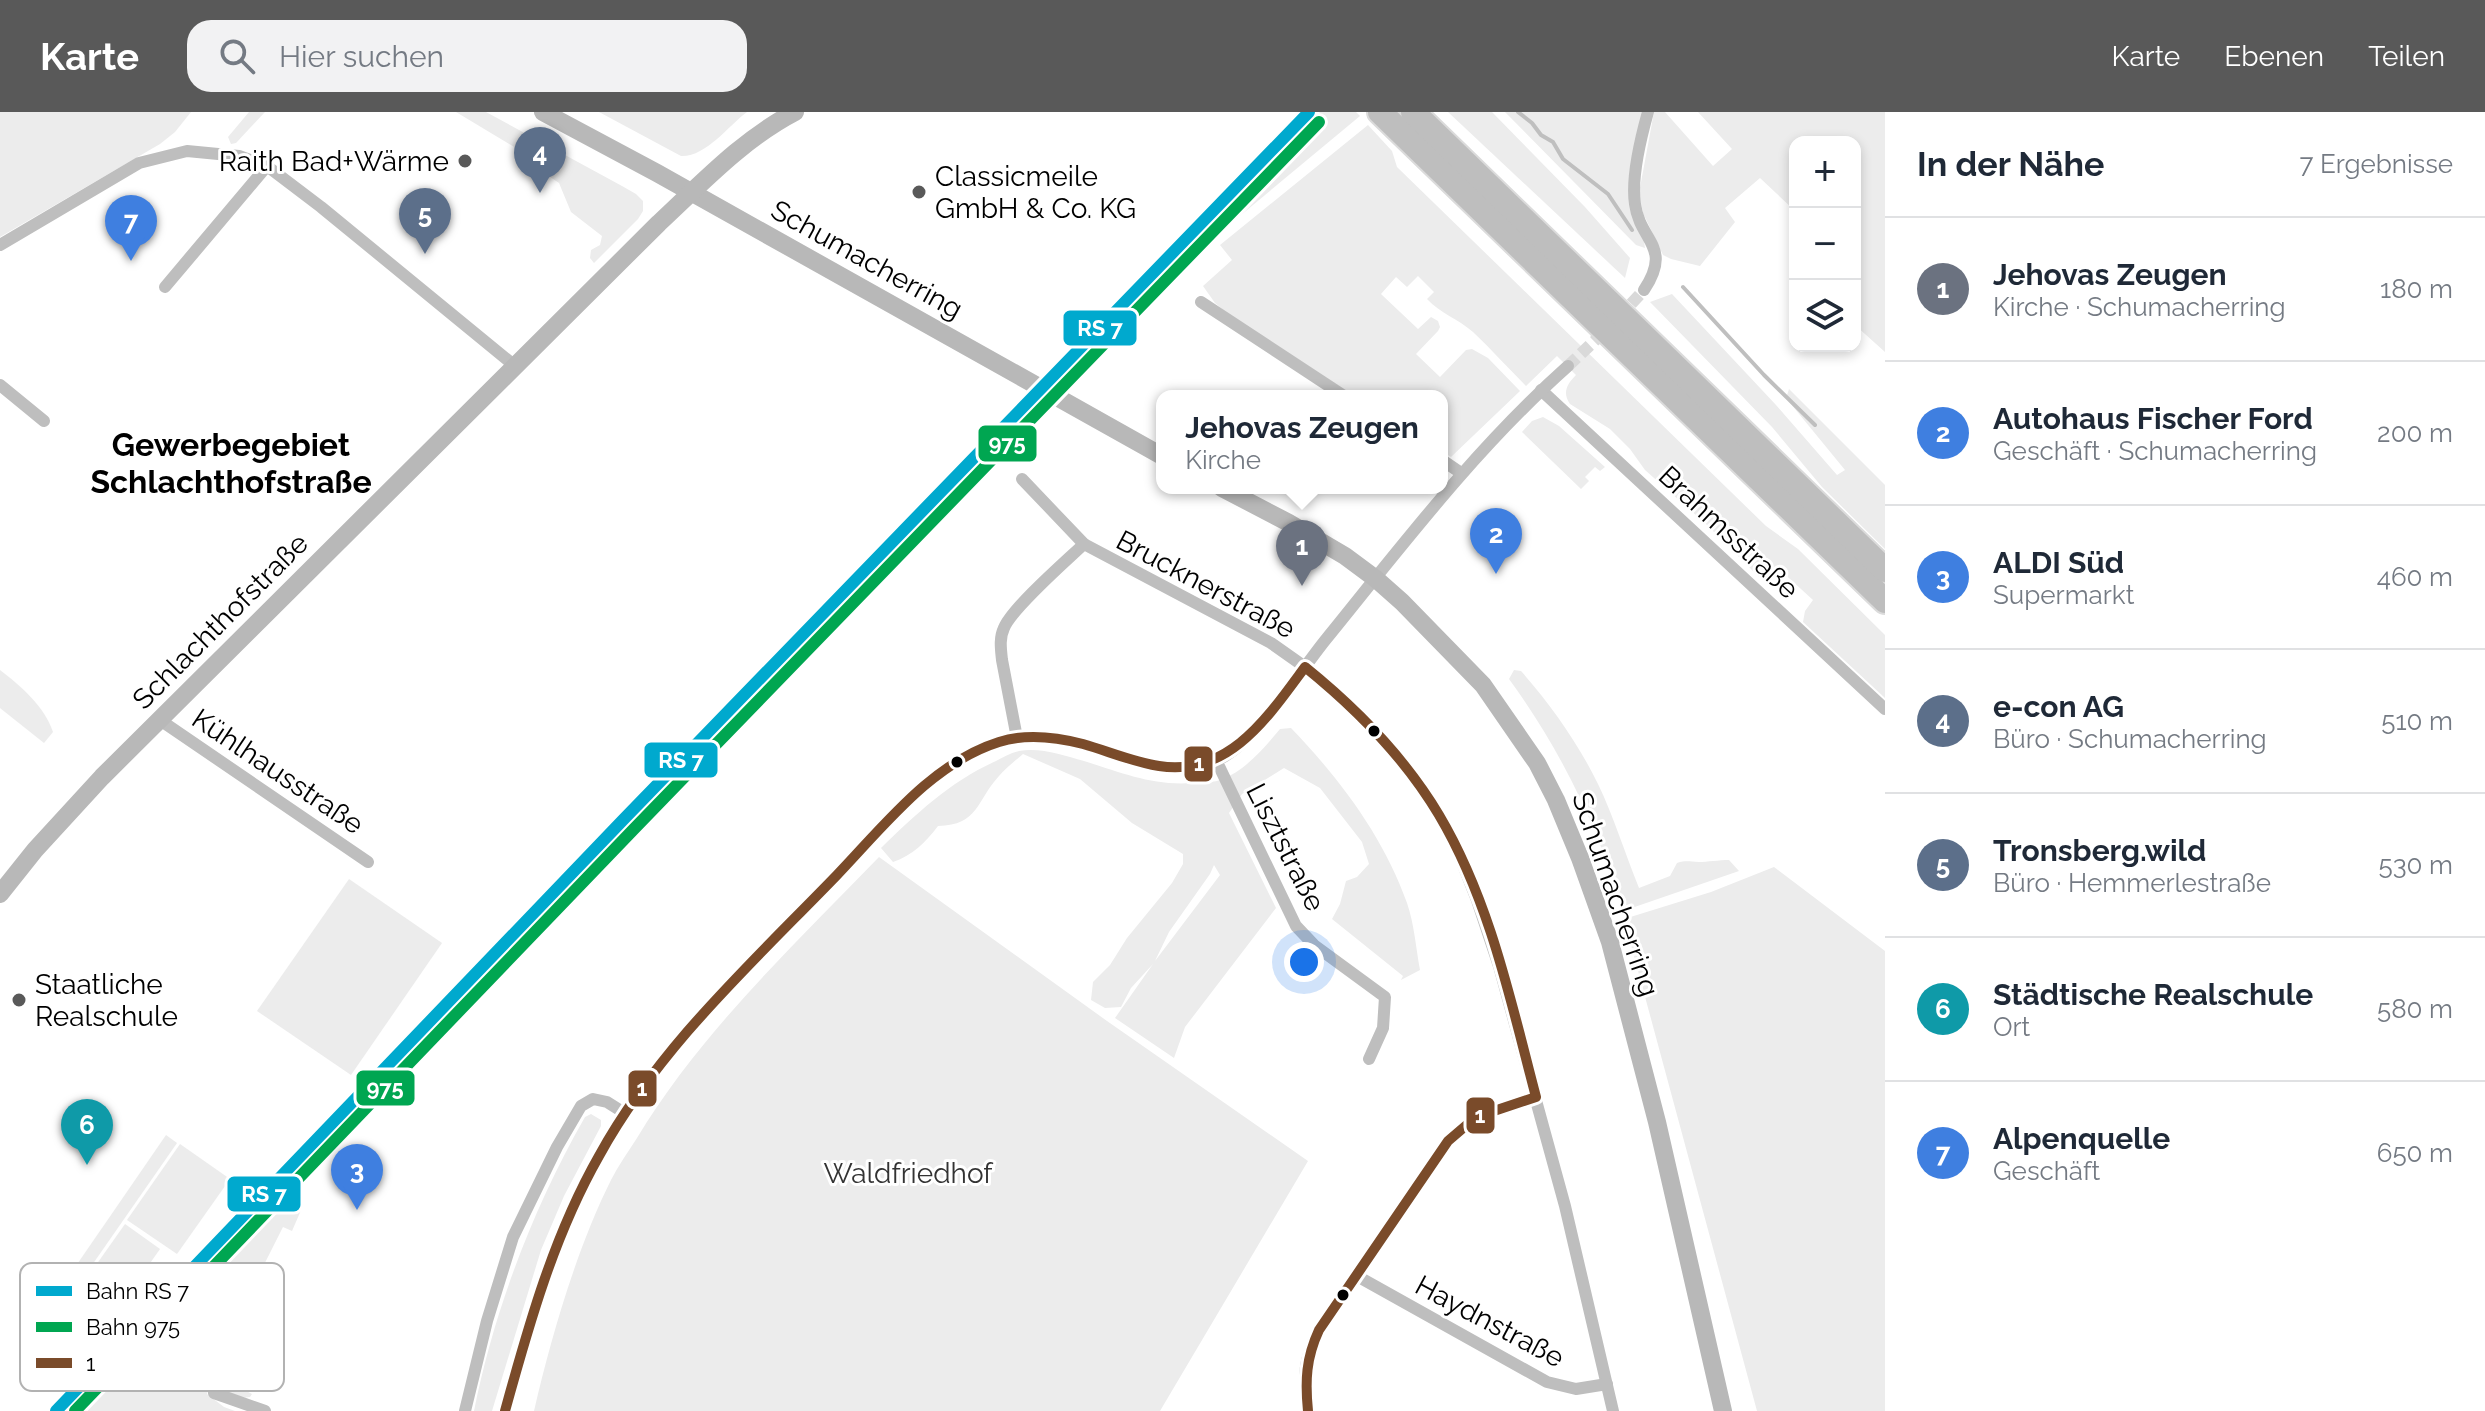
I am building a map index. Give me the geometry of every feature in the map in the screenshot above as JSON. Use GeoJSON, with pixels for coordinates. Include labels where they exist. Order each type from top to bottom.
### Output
{"type":"FeatureCollection","features":[{"type":"Feature","properties":{"kind":"highway"},"geometry":{"type":"LineString","coordinates":[[1413,112],[1885,570]]}},
{"type":"Feature","properties":{"kind":"highway"},"geometry":{"type":"LineString","coordinates":[[1384,115],[1885,601]]}},
{"type":"Feature","properties":{"kind":"main road","name":"Schumacherring"},"geometry":{"type":"LineString","coordinates":[[543,112],[1156,453]]}},
{"type":"Feature","properties":{"kind":"main road","name":"Schlachthofstraße"},"geometry":{"type":"LineString","coordinates":[[0,894],[80,800],[691,192],[746,143],[771,124],[795,112]]}},
{"type":"Feature","properties":{"kind":"main road","name":"Schumacherring"},"geometry":{"type":"LineString","coordinates":[[1233,494],[1345,556],[1376,579],[1483,685],[1537,763],[1580,858],[1610,942],[1657,1122],[1723,1411]]}},
{"type":"Feature","properties":{"kind":"street"},"geometry":{"type":"LineString","coordinates":[[1644,290],[1654,272],[1656,257],[1655,248],[1636,211],[1634,196],[1648,112]]}},
{"type":"Feature","properties":{"kind":"street"},"geometry":{"type":"LineString","coordinates":[[0,245],[139,163],[174,153],[203,151],[239,156],[267,166],[321,207],[515,366]]}},
{"type":"Feature","properties":{"kind":"street"},"geometry":{"type":"LineString","coordinates":[[165,287],[267,166]]}},
{"type":"Feature","properties":{"kind":"street"},"geometry":{"type":"LineString","coordinates":[[1201,302],[1335,390]]}},
{"type":"Feature","properties":{"kind":"street"},"geometry":{"type":"LineString","coordinates":[[1448,489],[1500,430],[1568,366]]}},
{"type":"Feature","properties":{"kind":"street"},"geometry":{"type":"LineString","coordinates":[[0,385],[44,421]]}},
{"type":"Feature","properties":{"kind":"street","name":"Brahmsstraße"},"geometry":{"type":"LineString","coordinates":[[1541,390],[1885,709]]}},
{"type":"Feature","properties":{"kind":"street"},"geometry":{"type":"LineString","coordinates":[[1448,464],[1461,473]]}},
{"type":"Feature","properties":{"kind":"street","name":"Brucknerstraße"},"geometry":{"type":"LineString","coordinates":[[1022,479],[1084,544],[1271,643],[1305,667],[1362,718],[1390,748],[1440,817],[1458,852],[1485,921],[1565,1206],[1613,1411]]}},
{"type":"Feature","properties":{"kind":"street"},"geometry":{"type":"LineString","coordinates":[[505,1411],[536,1305],[565,1226],[590,1172],[626,1114],[695,1022],[912,799],[961,759],[996,743],[1017,738],[1054,737],[1162,767],[1187,769],[1216,760],[1240,745],[1444,494]]}},
{"type":"Feature","properties":{"kind":"street","name":"Brucknerstraße"},"geometry":{"type":"LineString","coordinates":[[1017,738],[1002,660],[1004,628],[1084,544]]}},
{"type":"Feature","properties":{"kind":"street","name":"Kühlhausstraße"},"geometry":{"type":"LineString","coordinates":[[160,720],[368,862]]}},
{"type":"Feature","properties":{"kind":"street","name":"Lisztstraße"},"geometry":{"type":"LineString","coordinates":[[1216,760],[1296,926],[1314,945],[1385,997],[1383,1028],[1369,1059]]}},
{"type":"Feature","properties":{"kind":"street"},"geometry":{"type":"LineString","coordinates":[[1308,1411],[1304,1370],[1309,1349],[1448,1141],[1476,1117],[1536,1097]]}},
{"type":"Feature","properties":{"kind":"street"},"geometry":{"type":"LineString","coordinates":[[465,1411],[487,1321],[513,1237],[557,1147],[581,1106],[593,1099],[607,1102],[626,1114]]}},
{"type":"Feature","properties":{"kind":"street","name":"Haydnstraße"},"geometry":{"type":"LineString","coordinates":[[1357,1276],[1547,1382],[1576,1389],[1607,1384]]}},
{"type":"Feature","properties":{"kind":"street"},"geometry":{"type":"LineString","coordinates":[[214,1393],[265,1411]]}},
{"type":"Feature","properties":{"kind":"green space"},"geometry":{"type":"Polygon","coordinates":[[[0,112],[191,112],[175,132],[160,144],[0,237],[0,112]]]}},
{"type":"Feature","properties":{"kind":"green space"},"geometry":{"type":"Polygon","coordinates":[[[249,112],[265,112],[236,143],[231,144],[228,137],[249,112]]]}},
{"type":"Feature","properties":{"kind":"green space"},"geometry":{"type":"Polygon","coordinates":[[[456,112],[486,112],[636,194],[643,201],[643,211],[594,263],[590,258],[591,250],[600,245],[602,236],[571,212],[559,183],[525,160],[524,153],[456,112]]]}},
{"type":"Feature","properties":{"kind":"green space"},"geometry":{"type":"Polygon","coordinates":[[[599,112],[747,112],[699,152],[681,156],[599,112]]]}},
{"type":"Feature","properties":{"kind":"green space"},"geometry":{"type":"Polygon","coordinates":[[[1320,112],[1356,112],[1360,116],[1129,308],[1320,112]]]}},
{"type":"Feature","properties":{"kind":"green space"},"geometry":{"type":"Polygon","coordinates":[[[1448,112],[1492,112],[1630,258],[1625,278],[1448,112]]]}},
{"type":"Feature","properties":{"kind":"green space"},"geometry":{"type":"Polygon","coordinates":[[[1505,112],[1643,112],[1633,166],[1645,248],[1636,245],[1505,112]]]}},
{"type":"Feature","properties":{"kind":"green space"},"geometry":{"type":"Polygon","coordinates":[[[1654,112],[1665,112],[1713,166],[1732,149],[1698,112],[1885,112],[1885,352],[1861,330],[1861,136],[1789,136],[1789,205],[1760,178],[1725,208],[1735,222],[1700,266],[1663,255],[1643,213],[1639,193],[1654,112]]]}},
{"type":"Feature","properties":{"kind":"green space"},"geometry":{"type":"Polygon","coordinates":[[[1368,125],[1392,151],[1397,167],[1766,526],[1798,549],[1885,635],[1885,698],[1803,622],[1805,611],[1813,600],[1778,568],[1768,579],[1759,577],[1645,470],[1610,429],[1570,404],[1567,389],[1576,375],[1557,356],[1526,386],[1473,332],[1427,299],[1434,292],[1418,276],[1407,287],[1396,277],[1381,294],[1418,329],[1431,317],[1438,321],[1438,331],[1416,354],[1440,377],[1466,350],[1472,349],[1488,358],[1520,391],[1451,457],[1448,455],[1448,390],[1345,390],[1215,303],[1203,286],[1232,260],[1220,245],[1368,125]]]}},
{"type":"Feature","properties":{"kind":"green space"},"geometry":{"type":"Polygon","coordinates":[[[1672,294],[1837,475],[1845,470],[1786,398],[1789,389],[1885,485],[1885,549],[1822,487],[1772,427],[1650,302],[1672,294]]]}},
{"type":"Feature","properties":{"kind":"green space"},"geometry":{"type":"Polygon","coordinates":[[[1543,417],[1559,426],[1605,467],[1600,471],[1595,467],[1585,477],[1589,481],[1581,489],[1522,432],[1532,421],[1543,417]]]}},
{"type":"Feature","properties":{"kind":"green space"},"geometry":{"type":"Polygon","coordinates":[[[0,670],[24,690],[44,714],[53,732],[44,743],[0,708],[0,670]]]}},
{"type":"Feature","properties":{"kind":"green space"},"geometry":{"type":"Polygon","coordinates":[[[1514,670],[1521,671],[1543,697],[1582,754],[1604,797],[1639,888],[1670,876],[1677,863],[1729,860],[1739,871],[1623,911],[1602,849],[1576,790],[1545,733],[1509,679],[1514,670]]]}},
{"type":"Feature","properties":{"kind":"green space"},"geometry":{"type":"Polygon","coordinates":[[[1291,728],[1309,747],[1343,788],[1373,832],[1407,903],[1420,970],[1401,980],[1403,976],[1332,919],[1346,881],[1357,877],[1369,864],[1362,842],[1320,788],[1284,768],[1242,794],[1229,813],[1276,908],[1185,1027],[1174,1058],[1115,1018],[1153,964],[1131,988],[1121,1007],[1105,1008],[1091,1000],[1093,982],[1110,965],[1127,938],[1172,883],[1183,864],[1183,854],[1132,823],[1080,779],[1023,754],[999,776],[975,810],[962,821],[938,826],[918,848],[893,862],[881,848],[949,788],[1016,752],[1052,752],[1156,781],[1211,782],[1229,776],[1245,765],[1280,729],[1291,728]],[[1214,865],[1169,932],[1155,961],[1220,875],[1214,865]]]}},
{"type":"Feature","properties":{"kind":"green space","name":"Waldfriedhof"},"geometry":{"type":"Polygon","coordinates":[[[879,857],[1308,1161],[1160,1411],[534,1411],[576,1263],[620,1164],[662,1099],[719,1026],[879,857]]]}},
{"type":"Feature","properties":{"kind":"green space"},"geometry":{"type":"Polygon","coordinates":[[[1774,867],[1885,951],[1885,1411],[1757,1411],[1624,919],[1711,892],[1774,867]]]}},
{"type":"Feature","properties":{"kind":"green space"},"geometry":{"type":"Polygon","coordinates":[[[349,879],[442,943],[351,1075],[257,1011],[349,879]]]}},
{"type":"Feature","properties":{"kind":"green space"},"geometry":{"type":"Polygon","coordinates":[[[591,1114],[601,1120],[601,1126],[564,1196],[541,1250],[492,1411],[474,1411],[504,1297],[518,1260],[566,1151],[585,1117],[591,1114]]]}},
{"type":"Feature","properties":{"kind":"green space"},"geometry":{"type":"Polygon","coordinates":[[[166,1135],[177,1143],[93,1263],[78,1263],[166,1135]]]}},
{"type":"Feature","properties":{"kind":"green space"},"geometry":{"type":"Polygon","coordinates":[[[180,1144],[230,1179],[177,1254],[127,1220],[180,1144]]]}},
{"type":"Feature","properties":{"kind":"green space"},"geometry":{"type":"Polygon","coordinates":[[[292,1195],[302,1208],[292,1231],[283,1227],[265,1263],[225,1263],[292,1195]]]}},
{"type":"Feature","properties":{"kind":"green space"},"geometry":{"type":"Polygon","coordinates":[[[125,1224],[160,1249],[150,1263],[97,1263],[125,1224]]]}},
{"type":"Feature","properties":{"kind":"green space"},"geometry":{"type":"Polygon","coordinates":[[[100,1391],[208,1391],[207,1394],[224,1407],[235,1411],[80,1411],[100,1391]]]}},
{"type":"Feature","properties":{"kind":"green space"},"geometry":{"type":"Polygon","coordinates":[[[223,1391],[252,1394],[242,1398],[223,1391]]]}},
{"type":"Feature","properties":{"kind":"waterway"},"geometry":{"type":"LineString","coordinates":[[1518,112],[1541,135],[1553,142],[1563,159],[1608,194],[1632,230]]}},
{"type":"Feature","properties":{"kind":"waterway"},"geometry":{"type":"LineString","coordinates":[[1683,287],[1815,425]]}},
{"type":"Feature","properties":{"kind":"tunnel"},"geometry":{"type":"LineString","coordinates":[[1619,317],[1644,290]]}},
{"type":"Feature","properties":{"kind":"tunnel"},"geometry":{"type":"LineString","coordinates":[[1568,366],[1606,330]]}},
{"type":"Feature","properties":{"kind":"transit line"},"geometry":{"type":"LineString","coordinates":[[198,1263],[1309,112]]}},
{"type":"Feature","properties":{"kind":"transit line","name":"1"},"geometry":{"type":"LineString","coordinates":[[505,1411],[533,1313],[556,1248],[583,1186],[623,1116],[678,1042],[910,798],[952,765],[975,752],[999,742],[1020,738],[1041,737],[1073,742],[1159,766],[1184,767],[1206,762],[1226,753],[1261,723],[1305,667],[1361,717],[1395,754],[1426,794],[1457,848],[1486,917],[1536,1097],[1476,1117],[1448,1141],[1319,1330],[1311,1350],[1308,1370],[1308,1411]]}},
{"type":"Feature","properties":{"kind":"transit line"},"geometry":{"type":"LineString","coordinates":[[56,1411],[75,1391]]}},
{"type":"Feature","properties":{"kind":"rail line","name":"975"},"geometry":{"type":"LineString","coordinates":[[217,1263],[1319,122]]}},
{"type":"Feature","properties":{"kind":"rail line","name":"975"},"geometry":{"type":"LineString","coordinates":[[75,1411],[94,1391]]}},
{"type":"Feature","properties":{"kind":"place","name":"Raith Bad+Wärme"},"geometry":{"type":"Point","coordinates":[465,161]}},
{"type":"Feature","properties":{"kind":"place","name":"Classicmeile GmbH & Co. KG"},"geometry":{"type":"Point","coordinates":[919,192]}},
{"type":"Feature","properties":{"kind":"place","name":"e-con AG"},"geometry":{"type":"Point","coordinates":[540,193]}},
{"type":"Feature","properties":{"kind":"place","name":"Tronsberg.wild"},"geometry":{"type":"Point","coordinates":[425,254]}},
{"type":"Feature","properties":{"kind":"place","name":"Alpenquelle"},"geometry":{"type":"Point","coordinates":[131,261]}},
{"type":"Feature","properties":{"kind":"place","name":"Autohaus Fischer Ford"},"geometry":{"type":"Point","coordinates":[1496,574]}},
{"type":"Feature","properties":{"kind":"place","name":"Jehovas Zeugen"},"geometry":{"type":"Point","coordinates":[1302,586]}},
{"type":"Feature","properties":{"kind":"place","name":"Staatliche Realschule"},"geometry":{"type":"Point","coordinates":[19,1000]}},
{"type":"Feature","properties":{"kind":"place","name":"Städtische Realschule"},"geometry":{"type":"Point","coordinates":[87,1165]}},
{"type":"Feature","properties":{"kind":"place","name":"ALDI Süd"},"geometry":{"type":"Point","coordinates":[357,1210]}},
{"type":"Feature","properties":{"kind":"district","name":"Gewerbegebiet Schlachthofstraße"},"geometry":{"type":"Point","coordinates":[231,464]}}]}
